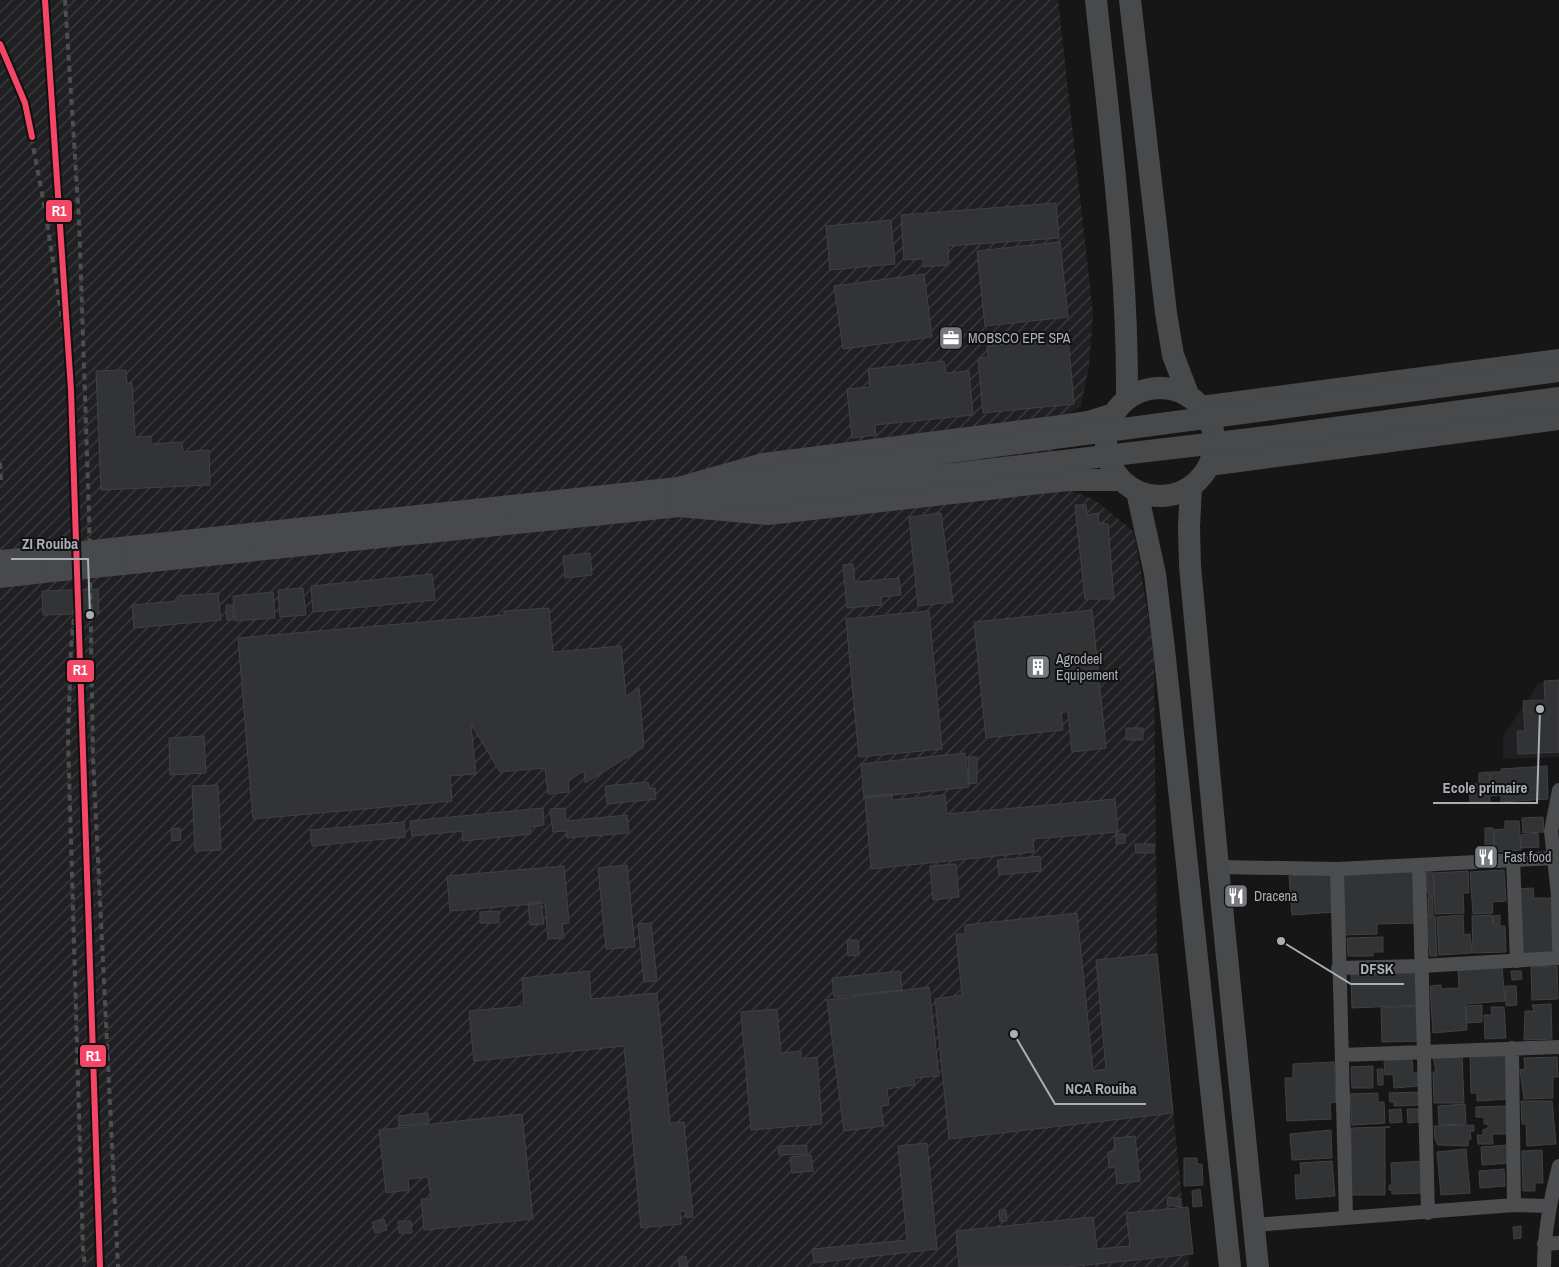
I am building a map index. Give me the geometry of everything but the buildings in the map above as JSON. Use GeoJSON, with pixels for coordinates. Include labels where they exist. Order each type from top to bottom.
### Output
{"type":"FeatureCollection","features":[{"type":"Feature","properties":{"kind":"highway"},"geometry":{"type":"LineString","coordinates":[[1096,0],[1119,212],[1126,312],[1120,407],[1108,427],[1107,455],[1112,469],[1129,486],[1155,574],[1230,1267]]}},
{"type":"Feature","properties":{"kind":"highway"},"geometry":{"type":"LineString","coordinates":[[678,497],[768,514],[1067,480],[1129,486],[1151,496],[1165,497],[1178,494],[1191,487],[1202,477],[1209,465],[1214,435],[1209,420],[1195,402],[1173,355],[1166,313],[1130,0]]}},
{"type":"Feature","properties":{"kind":"highway"},"geometry":{"type":"LineString","coordinates":[[678,497],[763,464],[1088,422],[1120,407],[1147,390],[1158,388],[1174,390],[1195,402],[1559,360]]}},
{"type":"Feature","properties":{"kind":"highway"},"geometry":{"type":"LineString","coordinates":[[678,497],[1559,371]]}},
{"type":"Feature","properties":{"kind":"highway"},"geometry":{"type":"LineString","coordinates":[[0,577],[51,564],[678,497],[1259,438],[1559,398]]}},
{"type":"Feature","properties":{"kind":"highway"},"geometry":{"type":"LineString","coordinates":[[1209,465],[1559,418]]}},
{"type":"Feature","properties":{"kind":"highway"},"geometry":{"type":"LineString","coordinates":[[1191,487],[1190,566],[1258,1267]]}},
{"type":"Feature","properties":{"kind":"highway"},"geometry":{"type":"LineString","coordinates":[[0,561],[51,564]]}},
{"type":"Feature","properties":{"kind":"street"},"geometry":{"type":"LineString","coordinates":[[1559,790],[1551,831],[1559,948]]}},
{"type":"Feature","properties":{"kind":"street"},"geometry":{"type":"LineString","coordinates":[[1218,867],[1337,869],[1554,858]]}},
{"type":"Feature","properties":{"kind":"street"},"geometry":{"type":"LineString","coordinates":[[1513,860],[1517,961]]}},
{"type":"Feature","properties":{"kind":"street"},"geometry":{"type":"LineString","coordinates":[[1419,865],[1420,966],[1428,1212]]}},
{"type":"Feature","properties":{"kind":"street"},"geometry":{"type":"LineString","coordinates":[[1337,869],[1338,968],[1346,1218]]}},
{"type":"Feature","properties":{"kind":"street"},"geometry":{"type":"LineString","coordinates":[[1338,968],[1420,966],[1559,958]]}},
{"type":"Feature","properties":{"kind":"street"},"geometry":{"type":"LineString","coordinates":[[1342,1055],[1559,1047]]}},
{"type":"Feature","properties":{"kind":"street"},"geometry":{"type":"LineString","coordinates":[[1512,1048],[1514,1205]]}},
{"type":"Feature","properties":{"kind":"street"},"geometry":{"type":"LineString","coordinates":[[1544,1267],[1544,1244],[1548,1206],[1559,1166]]}},
{"type":"Feature","properties":{"kind":"street"},"geometry":{"type":"LineString","coordinates":[[1254,1226],[1514,1205],[1548,1206]]}},
{"type":"Feature","properties":{"kind":"street"},"geometry":{"type":"LineString","coordinates":[[1544,1244],[1559,1243]]}},
{"type":"Feature","properties":{"kind":"shaded area"},"geometry":{"type":"Polygon","coordinates":[[[0,0],[1058,0],[1093,313],[1089,366],[1081,406],[1067,415],[1051,417],[1058,485],[1095,500],[1134,532],[1154,649],[1157,954],[1189,1267],[0,1267],[0,0]]]}},
{"type":"Feature","properties":{"kind":"shaded area"},"geometry":{"type":"Polygon","coordinates":[[[1559,682],[1559,757],[1503,759],[1503,736],[1539,683],[1559,682]]]}},
{"type":"Feature","properties":{"kind":"railway"},"geometry":{"type":"LineString","coordinates":[[65,0],[79,220],[89,514],[93,758],[118,1267]]}},
{"type":"Feature","properties":{"kind":"railway"},"geometry":{"type":"LineString","coordinates":[[0,44],[25,103],[45,210],[68,357]]}},
{"type":"Feature","properties":{"kind":"railway"},"geometry":{"type":"LineString","coordinates":[[0,463],[1,481]]}},
{"type":"Feature","properties":{"kind":"railway"},"geometry":{"type":"LineString","coordinates":[[77,586],[71,648],[68,739],[85,1267]]}},
{"type":"Feature","properties":{"kind":"transit line","name":"R1"},"geometry":{"type":"LineString","coordinates":[[45,0],[71,390],[100,1267]]}},
{"type":"Feature","properties":{"kind":"transit line","name":"R1"},"geometry":{"type":"LineString","coordinates":[[0,44],[25,103],[32,137]]}},
{"type":"Feature","properties":{"kind":"place","name":"MOBSCO EPE SPA"},"geometry":{"type":"Point","coordinates":[951,338]}},
{"type":"Feature","properties":{"kind":"place","name":"ZI Rouiba"},"geometry":{"type":"Point","coordinates":[90,615]}},
{"type":"Feature","properties":{"kind":"place","name":"Agrodeel Equipement"},"geometry":{"type":"Point","coordinates":[1038,667]}},
{"type":"Feature","properties":{"kind":"place","name":"Ecole primaire"},"geometry":{"type":"Point","coordinates":[1540,709]}},
{"type":"Feature","properties":{"kind":"place","name":"Fast food"},"geometry":{"type":"Point","coordinates":[1486,857]}},
{"type":"Feature","properties":{"kind":"place","name":"Dracena"},"geometry":{"type":"Point","coordinates":[1236,896]}},
{"type":"Feature","properties":{"kind":"place","name":"DFSK"},"geometry":{"type":"Point","coordinates":[1281,941]}},
{"type":"Feature","properties":{"kind":"place","name":"NCA Rouiba"},"geometry":{"type":"Point","coordinates":[1014,1034]}}]}
